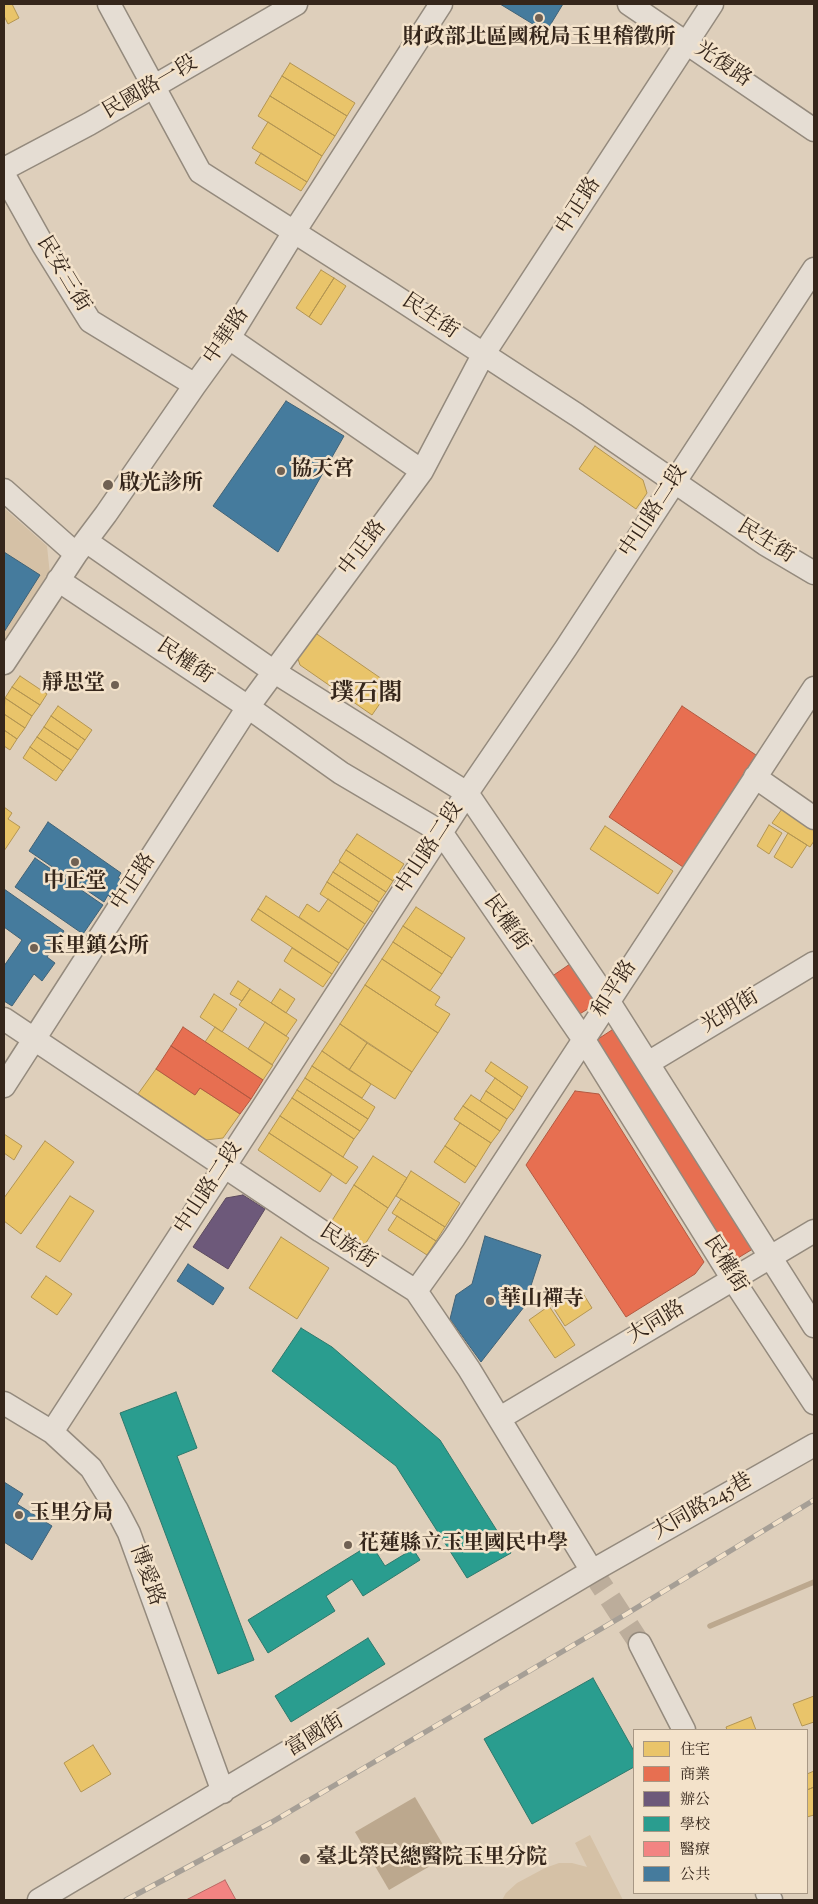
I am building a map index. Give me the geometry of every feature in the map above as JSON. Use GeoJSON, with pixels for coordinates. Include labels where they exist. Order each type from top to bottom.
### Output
{"type":"FeatureCollection","features":[{"type":"Feature","properties":{"kind":"street","name":"民生街"},"geometry":{"type":"LineString","coordinates":[[109,4],[200,172],[577,415],[765,544],[814,573]]}},
{"type":"Feature","properties":{"kind":"street","name":"民國路一段"},"geometry":{"type":"LineString","coordinates":[[4,169],[155,87],[296,4]]}},
{"type":"Feature","properties":{"kind":"street","name":"中華路"},"geometry":{"type":"LineString","coordinates":[[4,663],[58,580],[230,338],[294,232],[442,4]]}},
{"type":"Feature","properties":{"kind":"street","name":"光復路"},"geometry":{"type":"LineString","coordinates":[[629,4],[688,42],[814,130]]}},
{"type":"Feature","properties":{"kind":"street","name":"中正路"},"geometry":{"type":"LineString","coordinates":[[4,1086],[248,707],[422,471],[483,355],[712,4]]}},
{"type":"Feature","properties":{"kind":"street","name":"民安三街"},"geometry":{"type":"LineString","coordinates":[[4,175],[43,245],[90,321],[195,385]]}},
{"type":"Feature","properties":{"kind":"street","name":"中山路二段"},"geometry":{"type":"LineString","coordinates":[[52,1432],[441,832],[566,648],[814,269]]}},
{"type":"Feature","properties":{"kind":"street"},"geometry":{"type":"LineString","coordinates":[[230,338],[422,471]]}},
{"type":"Feature","properties":{"kind":"street","name":"民權街"},"geometry":{"type":"LineString","coordinates":[[4,490],[81,547],[467,793],[609,1002],[814,1326]]}},
{"type":"Feature","properties":{"kind":"street","name":"民權街"},"geometry":{"type":"LineString","coordinates":[[58,580],[248,707],[341,773],[441,832],[584,1040],[732,1278],[814,1403]]}},
{"type":"Feature","properties":{"kind":"street","name":"和平路"},"geometry":{"type":"LineString","coordinates":[[416,1292],[454,1238],[814,688]]}},
{"type":"Feature","properties":{"kind":"street"},"geometry":{"type":"LineString","coordinates":[[755,777],[814,818]]}},
{"type":"Feature","properties":{"kind":"street","name":"光明街"},"geometry":{"type":"LineString","coordinates":[[648,1063],[814,963]]}},
{"type":"Feature","properties":{"kind":"street","name":"民族街"},"geometry":{"type":"LineString","coordinates":[[4,1019],[224,1167],[416,1292],[500,1418],[592,1572]]}},
{"type":"Feature","properties":{"kind":"street","name":"大同路"},"geometry":{"type":"LineString","coordinates":[[500,1418],[732,1278],[814,1231]]}},
{"type":"Feature","properties":{"kind":"street","name":"博愛路"},"geometry":{"type":"LineString","coordinates":[[4,1403],[52,1432],[90,1468],[117,1510],[129,1533],[223,1792]]}},
{"type":"Feature","properties":{"kind":"street","name":"大同路245巷"},"geometry":{"type":"LineString","coordinates":[[592,1572],[814,1444]]}},
{"type":"Feature","properties":{"kind":"street","name":"富國街"},"geometry":{"type":"LineString","coordinates":[[39,1900],[592,1572]]}},
{"type":"Feature","properties":{"kind":"street"},"geometry":{"type":"LineString","coordinates":[[640,1644],[683,1729]]}},
{"type":"Feature","properties":{"kind":"shaded area"},"geometry":{"type":"Polygon","coordinates":[[[4,508],[47,546],[50,575],[4,650],[4,508]]]}},
{"type":"Feature","properties":{"kind":"shaded area"},"geometry":{"type":"Polygon","coordinates":[[[415,1797],[449,1855],[389,1890],[355,1832],[415,1797]]]}},
{"type":"Feature","properties":{"kind":"shaded area"},"geometry":{"type":"Polygon","coordinates":[[[590,1835],[623,1900],[502,1900],[506,1893],[517,1883],[545,1868],[559,1863],[572,1863],[587,1867],[575,1843],[590,1835]]]}},
{"type":"Feature","properties":{"kind":"building: 住宅"},"geometry":{"type":"Polygon","coordinates":[[[4,4],[12,4],[19,18],[8,24],[4,16],[4,4]]]}},
{"type":"Feature","properties":{"kind":"building: 住宅"},"geometry":{"type":"Polygon","coordinates":[[[290,63],[355,103],[347,116],[282,76],[290,63]]]}},
{"type":"Feature","properties":{"kind":"building: 住宅"},"geometry":{"type":"Polygon","coordinates":[[[282,76],[347,116],[335,136],[270,96],[282,76]]]}},
{"type":"Feature","properties":{"kind":"building: 住宅"},"geometry":{"type":"Polygon","coordinates":[[[270,96],[335,136],[322,156],[258,116],[270,96]]]}},
{"type":"Feature","properties":{"kind":"building: 住宅"},"geometry":{"type":"Polygon","coordinates":[[[268,122],[322,156],[307,182],[252,148],[268,122]]]}},
{"type":"Feature","properties":{"kind":"building: 住宅"},"geometry":{"type":"Polygon","coordinates":[[[261,153],[307,182],[301,191],[255,163],[261,153]]]}},
{"type":"Feature","properties":{"kind":"building: 住宅"},"geometry":{"type":"Polygon","coordinates":[[[321,270],[334,278],[309,317],[296,308],[321,270]]]}},
{"type":"Feature","properties":{"kind":"building: 住宅"},"geometry":{"type":"Polygon","coordinates":[[[334,278],[346,286],[321,325],[309,317],[334,278]]]}},
{"type":"Feature","properties":{"kind":"building: 住宅"},"geometry":{"type":"Polygon","coordinates":[[[595,446],[643,480],[647,493],[636,509],[579,469],[595,446]]]}},
{"type":"Feature","properties":{"kind":"building: 住宅"},"geometry":{"type":"Polygon","coordinates":[[[311,630],[392,686],[372,715],[300,665],[297,656],[311,630]]]}},
{"type":"Feature","properties":{"kind":"building: 住宅"},"geometry":{"type":"Polygon","coordinates":[[[20,676],[47,694],[40,705],[12,687],[20,676]]]}},
{"type":"Feature","properties":{"kind":"building: 住宅"},"geometry":{"type":"Polygon","coordinates":[[[12,687],[40,705],[32,716],[5,698],[12,687]]]}},
{"type":"Feature","properties":{"kind":"building: 住宅"},"geometry":{"type":"Polygon","coordinates":[[[5,698],[32,716],[25,728],[4,714],[5,698]]]}},
{"type":"Feature","properties":{"kind":"building: 住宅"},"geometry":{"type":"Polygon","coordinates":[[[58,706],[92,730],[85,740],[51,716],[58,706]]]}},
{"type":"Feature","properties":{"kind":"building: 住宅"},"geometry":{"type":"Polygon","coordinates":[[[4,714],[25,728],[17,739],[4,730],[4,714]]]}},
{"type":"Feature","properties":{"kind":"building: 住宅"},"geometry":{"type":"Polygon","coordinates":[[[51,716],[85,740],[78,750],[44,727],[51,716]]]}},
{"type":"Feature","properties":{"kind":"building: 住宅"},"geometry":{"type":"Polygon","coordinates":[[[44,727],[78,750],[71,760],[37,737],[44,727]]]}},
{"type":"Feature","properties":{"kind":"building: 住宅"},"geometry":{"type":"Polygon","coordinates":[[[4,730],[17,739],[10,750],[4,746],[4,730]]]}},
{"type":"Feature","properties":{"kind":"building: 住宅"},"geometry":{"type":"Polygon","coordinates":[[[37,737],[71,760],[63,771],[30,747],[37,737]]]}},
{"type":"Feature","properties":{"kind":"building: 住宅"},"geometry":{"type":"Polygon","coordinates":[[[30,747],[63,771],[56,781],[23,758],[30,747]]]}},
{"type":"Feature","properties":{"kind":"building: 住宅"},"geometry":{"type":"Polygon","coordinates":[[[4,807],[12,813],[8,819],[20,827],[4,851],[4,807]]]}},
{"type":"Feature","properties":{"kind":"building: 住宅"},"geometry":{"type":"Polygon","coordinates":[[[782,809],[814,829],[814,841],[810,847],[772,823],[782,809]]]}},
{"type":"Feature","properties":{"kind":"building: 住宅"},"geometry":{"type":"Polygon","coordinates":[[[769,825],[782,833],[769,854],[757,846],[769,825]]]}},
{"type":"Feature","properties":{"kind":"building: 住宅"},"geometry":{"type":"Polygon","coordinates":[[[605,826],[673,871],[658,894],[590,849],[605,826]]]}},
{"type":"Feature","properties":{"kind":"building: 住宅"},"geometry":{"type":"Polygon","coordinates":[[[788,833],[807,845],[792,868],[774,857],[788,833]]]}},
{"type":"Feature","properties":{"kind":"building: 住宅"},"geometry":{"type":"Polygon","coordinates":[[[357,834],[404,864],[393,881],[346,850],[357,834]]]}},
{"type":"Feature","properties":{"kind":"building: 住宅"},"geometry":{"type":"Polygon","coordinates":[[[346,850],[393,881],[386,892],[339,861],[346,850]]]}},
{"type":"Feature","properties":{"kind":"building: 住宅"},"geometry":{"type":"Polygon","coordinates":[[[340,862],[386,892],[379,902],[333,872],[340,862]]]}},
{"type":"Feature","properties":{"kind":"building: 住宅"},"geometry":{"type":"Polygon","coordinates":[[[333,872],[379,902],[373,912],[327,882],[333,872]]]}},
{"type":"Feature","properties":{"kind":"building: 住宅"},"geometry":{"type":"Polygon","coordinates":[[[327,882],[373,912],[365,924],[320,894],[327,882]]]}},
{"type":"Feature","properties":{"kind":"building: 住宅"},"geometry":{"type":"Polygon","coordinates":[[[266,896],[348,950],[339,963],[258,909],[266,896]]]}},
{"type":"Feature","properties":{"kind":"building: 住宅"},"geometry":{"type":"Polygon","coordinates":[[[328,899],[365,924],[348,950],[299,917],[307,904],[319,912],[328,899]]]}},
{"type":"Feature","properties":{"kind":"building: 住宅"},"geometry":{"type":"Polygon","coordinates":[[[416,907],[465,938],[452,958],[403,926],[416,907]]]}},
{"type":"Feature","properties":{"kind":"building: 住宅"},"geometry":{"type":"Polygon","coordinates":[[[258,909],[339,963],[332,974],[251,920],[258,909]]]}},
{"type":"Feature","properties":{"kind":"building: 住宅"},"geometry":{"type":"Polygon","coordinates":[[[403,926],[452,958],[442,974],[393,942],[403,926]]]}},
{"type":"Feature","properties":{"kind":"building: 住宅"},"geometry":{"type":"Polygon","coordinates":[[[393,942],[442,974],[430,991],[382,959],[393,942]]]}},
{"type":"Feature","properties":{"kind":"building: 住宅"},"geometry":{"type":"Polygon","coordinates":[[[292,948],[332,974],[323,987],[284,961],[292,948]]]}},
{"type":"Feature","properties":{"kind":"building: 住宅"},"geometry":{"type":"Polygon","coordinates":[[[382,959],[440,997],[435,1005],[450,1014],[438,1033],[365,985],[382,959]]]}},
{"type":"Feature","properties":{"kind":"building: 住宅"},"geometry":{"type":"Polygon","coordinates":[[[238,981],[250,989],[242,1001],[230,994],[238,981]]]}},
{"type":"Feature","properties":{"kind":"building: 住宅"},"geometry":{"type":"Polygon","coordinates":[[[365,985],[438,1033],[412,1072],[340,1024],[365,985]]]}},
{"type":"Feature","properties":{"kind":"building: 住宅"},"geometry":{"type":"Polygon","coordinates":[[[250,989],[297,1020],[286,1036],[239,1005],[250,989]]]}},
{"type":"Feature","properties":{"kind":"building: 住宅"},"geometry":{"type":"Polygon","coordinates":[[[280,989],[295,999],[286,1013],[271,1003],[280,989]]]}},
{"type":"Feature","properties":{"kind":"building: 住宅"},"geometry":{"type":"Polygon","coordinates":[[[214,994],[237,1009],[222,1032],[200,1017],[214,994]]]}},
{"type":"Feature","properties":{"kind":"building: 住宅"},"geometry":{"type":"Polygon","coordinates":[[[265,1022],[289,1038],[272,1065],[248,1049],[265,1022]]]}},
{"type":"Feature","properties":{"kind":"building: 住宅"},"geometry":{"type":"Polygon","coordinates":[[[340,1024],[367,1043],[349,1070],[322,1051],[340,1024]]]}},
{"type":"Feature","properties":{"kind":"building: 住宅"},"geometry":{"type":"Polygon","coordinates":[[[215,1027],[273,1065],[263,1080],[205,1042],[215,1027]]]}},
{"type":"Feature","properties":{"kind":"building: 住宅"},"geometry":{"type":"Polygon","coordinates":[[[367,1043],[412,1072],[395,1099],[349,1070],[367,1043]]]}},
{"type":"Feature","properties":{"kind":"building: 住宅"},"geometry":{"type":"Polygon","coordinates":[[[322,1051],[371,1084],[362,1098],[312,1066],[322,1051]]]}},
{"type":"Feature","properties":{"kind":"building: 住宅"},"geometry":{"type":"Polygon","coordinates":[[[491,1062],[528,1087],[522,1097],[485,1071],[491,1062]]]}},
{"type":"Feature","properties":{"kind":"building: 住宅"},"geometry":{"type":"Polygon","coordinates":[[[312,1066],[375,1107],[368,1119],[305,1078],[312,1066]]]}},
{"type":"Feature","properties":{"kind":"building: 住宅"},"geometry":{"type":"Polygon","coordinates":[[[156,1069],[195,1095],[200,1088],[240,1114],[223,1138],[206,1140],[138,1094],[156,1069]]]}},
{"type":"Feature","properties":{"kind":"building: 住宅"},"geometry":{"type":"Polygon","coordinates":[[[305,1078],[368,1119],[360,1131],[297,1090],[305,1078]]]}},
{"type":"Feature","properties":{"kind":"building: 住宅"},"geometry":{"type":"Polygon","coordinates":[[[495,1078],[522,1097],[514,1110],[486,1091],[495,1078]]]}},
{"type":"Feature","properties":{"kind":"building: 住宅"},"geometry":{"type":"Polygon","coordinates":[[[297,1090],[360,1131],[354,1139],[292,1098],[297,1090]]]}},
{"type":"Feature","properties":{"kind":"building: 住宅"},"geometry":{"type":"Polygon","coordinates":[[[486,1091],[514,1110],[507,1119],[480,1101],[486,1091]]]}},
{"type":"Feature","properties":{"kind":"building: 住宅"},"geometry":{"type":"Polygon","coordinates":[[[471,1095],[507,1119],[500,1131],[463,1106],[471,1095]]]}},
{"type":"Feature","properties":{"kind":"building: 住宅"},"geometry":{"type":"Polygon","coordinates":[[[292,1098],[354,1139],[343,1157],[280,1116],[292,1098]]]}},
{"type":"Feature","properties":{"kind":"building: 住宅"},"geometry":{"type":"Polygon","coordinates":[[[463,1106],[500,1131],[491,1143],[454,1119],[463,1106]]]}},
{"type":"Feature","properties":{"kind":"building: 住宅"},"geometry":{"type":"Polygon","coordinates":[[[280,1116],[358,1167],[346,1184],[269,1133],[280,1116]]]}},
{"type":"Feature","properties":{"kind":"building: 住宅"},"geometry":{"type":"Polygon","coordinates":[[[460,1123],[491,1143],[476,1167],[445,1146],[460,1123]]]}},
{"type":"Feature","properties":{"kind":"building: 住宅"},"geometry":{"type":"Polygon","coordinates":[[[269,1133],[332,1174],[320,1192],[258,1150],[269,1133]]]}},
{"type":"Feature","properties":{"kind":"building: 住宅"},"geometry":{"type":"Polygon","coordinates":[[[4,1134],[22,1146],[14,1160],[4,1153],[4,1134]]]}},
{"type":"Feature","properties":{"kind":"building: 住宅"},"geometry":{"type":"Polygon","coordinates":[[[45,1141],[74,1162],[21,1234],[4,1221],[4,1198],[45,1141]]]}},
{"type":"Feature","properties":{"kind":"building: 住宅"},"geometry":{"type":"Polygon","coordinates":[[[445,1146],[476,1167],[465,1183],[434,1162],[445,1146]]]}},
{"type":"Feature","properties":{"kind":"building: 住宅"},"geometry":{"type":"Polygon","coordinates":[[[373,1156],[407,1178],[388,1208],[354,1185],[373,1156]]]}},
{"type":"Feature","properties":{"kind":"building: 住宅"},"geometry":{"type":"Polygon","coordinates":[[[411,1171],[460,1203],[445,1227],[396,1196],[411,1171]]]}},
{"type":"Feature","properties":{"kind":"building: 住宅"},"geometry":{"type":"Polygon","coordinates":[[[354,1185],[388,1208],[362,1249],[328,1227],[354,1185]]]}},
{"type":"Feature","properties":{"kind":"building: 住宅"},"geometry":{"type":"Polygon","coordinates":[[[70,1196],[94,1211],[60,1262],[36,1247],[70,1196]]]}},
{"type":"Feature","properties":{"kind":"building: 住宅"},"geometry":{"type":"Polygon","coordinates":[[[401,1199],[445,1227],[436,1241],[392,1213],[401,1199]]]}},
{"type":"Feature","properties":{"kind":"building: 住宅"},"geometry":{"type":"Polygon","coordinates":[[[397,1216],[436,1241],[427,1255],[388,1230],[397,1216]]]}},
{"type":"Feature","properties":{"kind":"building: 住宅"},"geometry":{"type":"Polygon","coordinates":[[[281,1237],[329,1268],[297,1319],[249,1288],[281,1237]]]}},
{"type":"Feature","properties":{"kind":"building: 住宅"},"geometry":{"type":"Polygon","coordinates":[[[46,1276],[72,1294],[57,1315],[31,1297],[46,1276]]]}},
{"type":"Feature","properties":{"kind":"building: 住宅"},"geometry":{"type":"Polygon","coordinates":[[[579,1287],[592,1308],[565,1326],[551,1304],[579,1287]]]}},
{"type":"Feature","properties":{"kind":"building: 住宅"},"geometry":{"type":"Polygon","coordinates":[[[549,1306],[575,1345],[555,1358],[529,1320],[549,1306]]]}},
{"type":"Feature","properties":{"kind":"building: 住宅"},"geometry":{"type":"Polygon","coordinates":[[[814,1696],[814,1722],[802,1726],[793,1704],[814,1696]]]}},
{"type":"Feature","properties":{"kind":"building: 住宅"},"geometry":{"type":"Polygon","coordinates":[[[751,1717],[756,1729],[727,1729],[726,1727],[751,1717]]]}},
{"type":"Feature","properties":{"kind":"building: 住宅"},"geometry":{"type":"Polygon","coordinates":[[[93,1745],[111,1774],[81,1792],[64,1763],[93,1745]]]}},
{"type":"Feature","properties":{"kind":"building: 住宅"},"geometry":{"type":"Polygon","coordinates":[[[814,1771],[814,1787],[808,1790],[808,1774],[814,1771]]]}},
{"type":"Feature","properties":{"kind":"building: 住宅"},"geometry":{"type":"Polygon","coordinates":[[[814,1787],[814,1815],[808,1817],[808,1790],[814,1787]]]}},
{"type":"Feature","properties":{"kind":"building: 商業"},"geometry":{"type":"Polygon","coordinates":[[[682,706],[756,755],[683,867],[609,817],[682,706]]]}},
{"type":"Feature","properties":{"kind":"building: 商業"},"geometry":{"type":"Polygon","coordinates":[[[570,964],[596,1004],[573,1018],[548,979],[570,964]]]}},
{"type":"Feature","properties":{"kind":"building: 商業"},"geometry":{"type":"Polygon","coordinates":[[[618,1026],[756,1247],[733,1261],[595,1041],[618,1026]]]}},
{"type":"Feature","properties":{"kind":"building: 商業"},"geometry":{"type":"Polygon","coordinates":[[[183,1027],[263,1080],[251,1099],[171,1046],[183,1027]]]}},
{"type":"Feature","properties":{"kind":"building: 商業"},"geometry":{"type":"Polygon","coordinates":[[[171,1046],[251,1099],[240,1114],[200,1088],[195,1095],[156,1069],[171,1046]]]}},
{"type":"Feature","properties":{"kind":"building: 商業"},"geometry":{"type":"Polygon","coordinates":[[[575,1091],[599,1094],[704,1262],[695,1274],[626,1317],[526,1165],[575,1091]]]}},
{"type":"Feature","properties":{"kind":"building: 辦公"},"geometry":{"type":"Polygon","coordinates":[[[243,1195],[265,1209],[228,1269],[193,1247],[226,1198],[243,1195]]]}},
{"type":"Feature","properties":{"kind":"building: 學校"},"geometry":{"type":"Polygon","coordinates":[[[301,1328],[332,1347],[440,1440],[511,1553],[467,1578],[396,1466],[272,1371],[301,1328]]]}},
{"type":"Feature","properties":{"kind":"building: 學校"},"geometry":{"type":"Polygon","coordinates":[[[176,1392],[197,1448],[177,1456],[254,1660],[218,1674],[120,1413],[176,1392]]]}},
{"type":"Feature","properties":{"kind":"building: 學校"},"geometry":{"type":"Polygon","coordinates":[[[371,1544],[385,1566],[413,1549],[420,1560],[363,1596],[352,1579],[326,1596],[335,1611],[268,1653],[248,1620],[371,1544]]]}},
{"type":"Feature","properties":{"kind":"building: 學校"},"geometry":{"type":"Polygon","coordinates":[[[368,1638],[385,1664],[291,1722],[275,1696],[368,1638]]]}},
{"type":"Feature","properties":{"kind":"building: 學校"},"geometry":{"type":"Polygon","coordinates":[[[593,1678],[633,1749],[633,1768],[532,1824],[484,1739],[593,1678]]]}},
{"type":"Feature","properties":{"kind":"building: 醫療"},"geometry":{"type":"Polygon","coordinates":[[[225,1880],[236,1900],[186,1900],[225,1880]]]}},
{"type":"Feature","properties":{"kind":"building: 公共","name":"財政部北區國稅局玉里稽徵所"},"geometry":{"type":"Polygon","coordinates":[[[500,4],[563,4],[546,32],[500,4]]]}},
{"type":"Feature","properties":{"kind":"building: 公共","name":"協天宮"},"geometry":{"type":"Polygon","coordinates":[[[286,401],[344,436],[278,552],[213,506],[286,401]]]}},
{"type":"Feature","properties":{"kind":"building: 公共"},"geometry":{"type":"Polygon","coordinates":[[[4,552],[40,575],[4,632],[4,552]]]}},
{"type":"Feature","properties":{"kind":"building: 公共","name":"中正堂"},"geometry":{"type":"Polygon","coordinates":[[[48,822],[121,873],[118,878],[125,882],[113,900],[108,895],[104,902],[29,851],[48,822]]]}},
{"type":"Feature","properties":{"kind":"building: 公共"},"geometry":{"type":"Polygon","coordinates":[[[35,858],[103,905],[83,934],[15,887],[35,858]]]}},
{"type":"Feature","properties":{"kind":"building: 公共","name":"玉里鎮公所"},"geometry":{"type":"Polygon","coordinates":[[[4,889],[64,931],[47,957],[55,963],[42,981],[34,974],[12,1006],[4,1001],[4,966],[22,940],[4,927],[4,889]]]}},
{"type":"Feature","properties":{"kind":"building: 公共","name":"華山禪寺"},"geometry":{"type":"Polygon","coordinates":[[[485,1236],[541,1255],[524,1307],[481,1362],[450,1319],[456,1295],[472,1284],[485,1236]]]}},
{"type":"Feature","properties":{"kind":"building: 公共"},"geometry":{"type":"Polygon","coordinates":[[[188,1264],[224,1288],[213,1305],[177,1281],[188,1264]]]}},
{"type":"Feature","properties":{"kind":"building: 公共","name":"玉里分局"},"geometry":{"type":"Polygon","coordinates":[[[4,1482],[23,1494],[17,1504],[52,1526],[32,1560],[4,1542],[4,1482]]]}},
{"type":"Feature","properties":{"kind":"waterway"},"geometry":{"type":"LineString","coordinates":[[710,1626],[814,1582]]}},
{"type":"Feature","properties":{"kind":"tunnel"},"geometry":{"type":"LineString","coordinates":[[592,1571],[640,1644]]}},
{"type":"Feature","properties":{"kind":"railway"},"geometry":{"type":"LineString","coordinates":[[126,1900],[272,1822],[628,1613],[814,1500]]}},
{"type":"Feature","properties":{"kind":"place","name":"財政部北區國稅局玉里稽徵所"},"geometry":{"type":"Point","coordinates":[539,18]}},
{"type":"Feature","properties":{"kind":"place","name":"協天宮"},"geometry":{"type":"Point","coordinates":[281,471]}},
{"type":"Feature","properties":{"kind":"place","name":"啟光診所"},"geometry":{"type":"Point","coordinates":[108,485]}},
{"type":"Feature","properties":{"kind":"place","name":"靜思堂"},"geometry":{"type":"Point","coordinates":[115,685]}},
{"type":"Feature","properties":{"kind":"place","name":"中正堂"},"geometry":{"type":"Point","coordinates":[75,862]}},
{"type":"Feature","properties":{"kind":"place","name":"玉里鎮公所"},"geometry":{"type":"Point","coordinates":[34,948]}},
{"type":"Feature","properties":{"kind":"place","name":"華山禪寺"},"geometry":{"type":"Point","coordinates":[490,1301]}},
{"type":"Feature","properties":{"kind":"place","name":"玉里分局"},"geometry":{"type":"Point","coordinates":[19,1515]}},
{"type":"Feature","properties":{"kind":"place","name":"花蓮縣立玉里國民中學"},"geometry":{"type":"Point","coordinates":[348,1545]}},
{"type":"Feature","properties":{"kind":"place","name":"臺北榮民總醫院玉里分院"},"geometry":{"type":"Point","coordinates":[305,1859]}},
{"type":"Feature","properties":{"kind":"district","name":"璞石閣"},"geometry":{"type":"Point","coordinates":[366,696]}}]}
